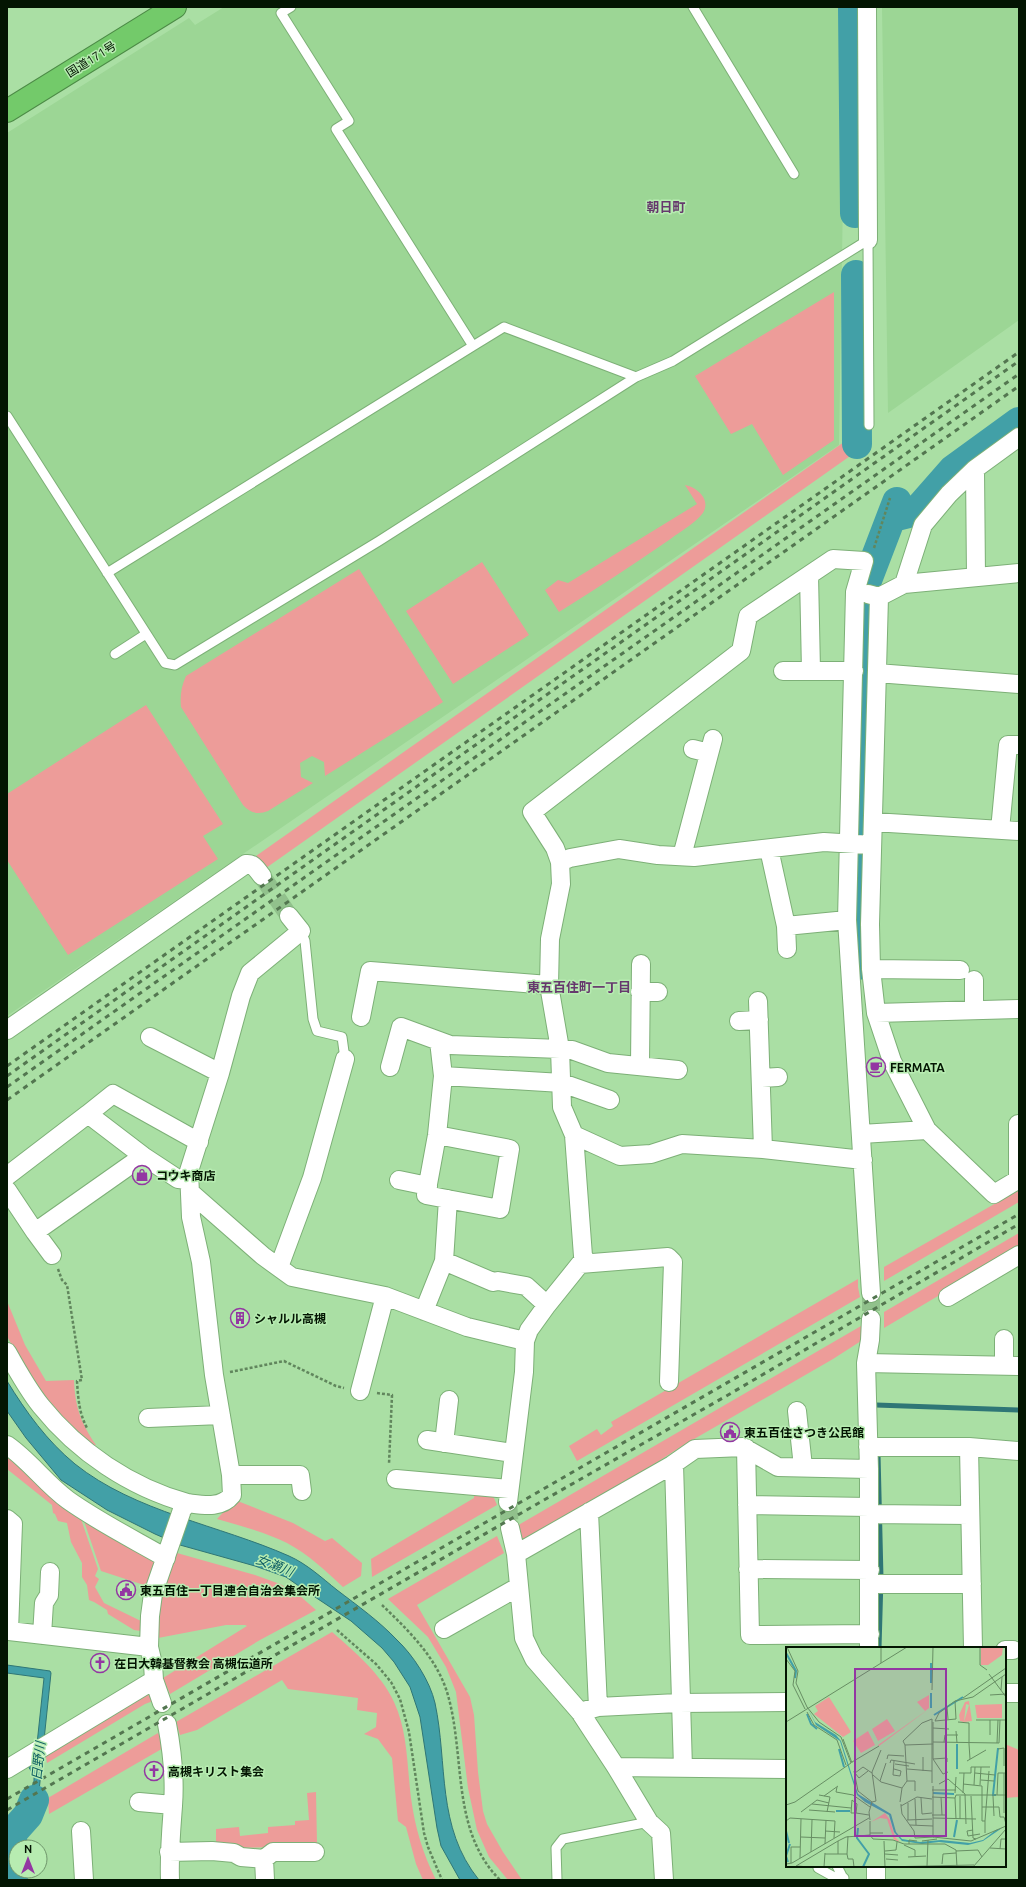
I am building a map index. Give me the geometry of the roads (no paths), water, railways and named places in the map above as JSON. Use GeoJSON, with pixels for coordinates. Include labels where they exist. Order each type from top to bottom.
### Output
{"type":"FeatureCollection","features":[{"type":"Feature","properties":{"kind":"highway","name":"国道171号"},"geometry":{"type":"LineString","coordinates":[[7,111],[175,7]]}},
{"type":"Feature","properties":{"kind":"street"},"geometry":{"type":"LineString","coordinates":[[867,7],[868,240]]}},
{"type":"Feature","properties":{"kind":"street"},"geometry":{"type":"LineString","coordinates":[[904,584],[923,524],[949,494],[975,469],[1019,437]]}},
{"type":"Feature","properties":{"kind":"street"},"geometry":{"type":"LineString","coordinates":[[975,469],[976,576]]}},
{"type":"Feature","properties":{"kind":"street"},"geometry":{"type":"LineString","coordinates":[[587,1262],[583,1256],[574,1135],[563,1112],[560,1048],[549,985],[550,939],[561,884],[560,862],[555,848],[532,812],[741,651],[748,616],[833,559],[864,561],[866,594],[863,723],[850,837],[847,920],[864,1001],[927,1130],[994,1194],[1018,1179],[1018,1124]]}},
{"type":"Feature","properties":{"kind":"street"},"geometry":{"type":"LineString","coordinates":[[866,594],[904,584],[1019,573]]}},
{"type":"Feature","properties":{"kind":"street"},"geometry":{"type":"LineString","coordinates":[[808,575],[811,671]]}},
{"type":"Feature","properties":{"kind":"street"},"geometry":{"type":"LineString","coordinates":[[866,594],[863,723],[873,832],[870,924],[871,969],[864,1001],[861,1134],[871,1293]]}},
{"type":"Feature","properties":{"kind":"street"},"geometry":{"type":"LineString","coordinates":[[784,671],[811,671],[1019,684]]}},
{"type":"Feature","properties":{"kind":"street"},"geometry":{"type":"LineString","coordinates":[[1000,830],[1008,745],[1019,745]]}},
{"type":"Feature","properties":{"kind":"street"},"geometry":{"type":"LineString","coordinates":[[682,856],[705,747]]}},
{"type":"Feature","properties":{"kind":"street"},"geometry":{"type":"LineString","coordinates":[[560,862],[570,858],[619,849],[658,856],[694,857],[824,842],[873,832],[1019,831]]}},
{"type":"Feature","properties":{"kind":"street"},"geometry":{"type":"LineString","coordinates":[[769,849],[786,926],[787,949]]}},
{"type":"Feature","properties":{"kind":"street"},"geometry":{"type":"LineString","coordinates":[[7,1030],[246,864],[255,866],[262,876]]}},
{"type":"Feature","properties":{"kind":"street"},"geometry":{"type":"LineString","coordinates":[[7,1352],[40,1406],[78,1444],[103,1464],[128,1480],[185,1506],[217,1505],[226,1502],[232,1495],[231,1476],[214,1375],[201,1262],[191,1217],[189,1171],[220,1073],[241,996],[250,973],[301,931],[289,916]]}},
{"type":"Feature","properties":{"kind":"street"},"geometry":{"type":"LineString","coordinates":[[786,926],[847,920]]}},
{"type":"Feature","properties":{"kind":"street"},"geometry":{"type":"LineString","coordinates":[[640,1065],[649,992],[641,964]]}},
{"type":"Feature","properties":{"kind":"street"},"geometry":{"type":"LineString","coordinates":[[871,969],[967,975],[974,1010]]}},
{"type":"Feature","properties":{"kind":"street"},"geometry":{"type":"LineString","coordinates":[[362,1016],[370,971],[549,985]]}},
{"type":"Feature","properties":{"kind":"street"},"geometry":{"type":"LineString","coordinates":[[758,1001],[759,1020],[769,1078],[763,1150]]}},
{"type":"Feature","properties":{"kind":"street"},"geometry":{"type":"LineString","coordinates":[[864,1001],[974,1010],[1019,1009]]}},
{"type":"Feature","properties":{"kind":"street"},"geometry":{"type":"LineString","coordinates":[[739,1021],[759,1020]]}},
{"type":"Feature","properties":{"kind":"street"},"geometry":{"type":"LineString","coordinates":[[390,1067],[402,1027],[450,1045],[560,1048],[572,1050],[608,1063],[678,1070]]}},
{"type":"Feature","properties":{"kind":"street"},"geometry":{"type":"LineString","coordinates":[[150,1037],[220,1073]]}},
{"type":"Feature","properties":{"kind":"street"},"geometry":{"type":"LineString","coordinates":[[437,1135],[510,1150],[500,1209],[426,1195],[437,1135],[443,1076],[439,1041]]}},
{"type":"Feature","properties":{"kind":"street"},"geometry":{"type":"LineString","coordinates":[[279,1267],[312,1178],[345,1059]]}},
{"type":"Feature","properties":{"kind":"street"},"geometry":{"type":"LineString","coordinates":[[443,1076],[562,1083],[610,1100]]}},
{"type":"Feature","properties":{"kind":"street"},"geometry":{"type":"LineString","coordinates":[[7,1176],[113,1094],[199,1142]]}},
{"type":"Feature","properties":{"kind":"street"},"geometry":{"type":"LineString","coordinates":[[88,1114],[143,1156],[190,1186],[292,1277],[385,1296],[467,1327],[524,1341]]}},
{"type":"Feature","properties":{"kind":"street"},"geometry":{"type":"LineString","coordinates":[[861,1134],[927,1130]]}},
{"type":"Feature","properties":{"kind":"street"},"geometry":{"type":"LineString","coordinates":[[574,1135],[620,1156],[651,1154],[682,1144],[863,1160]]}},
{"type":"Feature","properties":{"kind":"street"},"geometry":{"type":"LineString","coordinates":[[35,1232],[143,1156]]}},
{"type":"Feature","properties":{"kind":"street"},"geometry":{"type":"LineString","coordinates":[[398,1180],[428,1186]]}},
{"type":"Feature","properties":{"kind":"street"},"geometry":{"type":"LineString","coordinates":[[7,1190],[52,1255]]}},
{"type":"Feature","properties":{"kind":"street"},"geometry":{"type":"LineString","coordinates":[[424,1311],[444,1261],[448,1199]]}},
{"type":"Feature","properties":{"kind":"street"},"geometry":{"type":"LineString","coordinates":[[948,1297],[1019,1255]]}},
{"type":"Feature","properties":{"kind":"street"},"geometry":{"type":"LineString","coordinates":[[396,1479],[508,1495],[512,1453],[524,1372],[524,1341],[529,1330],[547,1305],[580,1264],[587,1262],[668,1257],[673,1262],[669,1382]]}},
{"type":"Feature","properties":{"kind":"street"},"geometry":{"type":"LineString","coordinates":[[444,1261],[493,1282],[498,1281],[526,1286],[547,1305]]}},
{"type":"Feature","properties":{"kind":"street"},"geometry":{"type":"LineString","coordinates":[[360,1390],[385,1296]]}},
{"type":"Feature","properties":{"kind":"street"},"geometry":{"type":"LineString","coordinates":[[746,1448],[750,1635],[870,1641],[866,1363],[872,1318]]}},
{"type":"Feature","properties":{"kind":"street"},"geometry":{"type":"LineString","coordinates":[[866,1363],[1011,1366],[1004,1339]]}},
{"type":"Feature","properties":{"kind":"street"},"geometry":{"type":"LineString","coordinates":[[449,1400],[436,1442],[512,1453]]}},
{"type":"Feature","properties":{"kind":"street"},"geometry":{"type":"LineString","coordinates":[[797,1411],[803,1468]]}},
{"type":"Feature","properties":{"kind":"street"},"geometry":{"type":"LineString","coordinates":[[148,1418],[221,1415]]}},
{"type":"Feature","properties":{"kind":"street"},"geometry":{"type":"LineString","coordinates":[[7,1445],[20,1454],[34,1470],[68,1500],[91,1515],[167,1553]]}},
{"type":"Feature","properties":{"kind":"street"},"geometry":{"type":"LineString","coordinates":[[516,1554],[674,1464],[695,1449],[743,1447],[778,1467],[868,1469]]}},
{"type":"Feature","properties":{"kind":"street"},"geometry":{"type":"LineString","coordinates":[[868,1447],[969,1447],[1019,1451]]}},
{"type":"Feature","properties":{"kind":"street"},"geometry":{"type":"LineString","coordinates":[[969,1447],[973,1647]]}},
{"type":"Feature","properties":{"kind":"street"},"geometry":{"type":"LineString","coordinates":[[674,1464],[683,1768]]}},
{"type":"Feature","properties":{"kind":"street"},"geometry":{"type":"LineString","coordinates":[[231,1476],[300,1476],[302,1491]]}},
{"type":"Feature","properties":{"kind":"street"},"geometry":{"type":"LineString","coordinates":[[747,1505],[970,1515]]}},
{"type":"Feature","properties":{"kind":"street"},"geometry":{"type":"LineString","coordinates":[[162,1703],[154,1680],[153,1664],[149,1647],[151,1606],[167,1553],[185,1506]]}},
{"type":"Feature","properties":{"kind":"street"},"geometry":{"type":"LineString","coordinates":[[589,1512],[598,1707]]}},
{"type":"Feature","properties":{"kind":"street"},"geometry":{"type":"LineString","coordinates":[[7,1519],[13,1524],[8,1631],[149,1647]]}},
{"type":"Feature","properties":{"kind":"street"},"geometry":{"type":"LineString","coordinates":[[510,1528],[516,1554],[524,1638],[534,1659],[580,1712],[616,1767],[649,1822],[661,1833],[664,1880]]}},
{"type":"Feature","properties":{"kind":"street"},"geometry":{"type":"LineString","coordinates":[[748,1570],[972,1584]]}},
{"type":"Feature","properties":{"kind":"street"},"geometry":{"type":"LineString","coordinates":[[42,1635],[44,1603],[49,1595],[50,1572]]}},
{"type":"Feature","properties":{"kind":"street"},"geometry":{"type":"LineString","coordinates":[[444,1629],[518,1587]]}},
{"type":"Feature","properties":{"kind":"street"},"geometry":{"type":"LineString","coordinates":[[7,1769],[154,1680]]}},
{"type":"Feature","properties":{"kind":"street"},"geometry":{"type":"LineString","coordinates":[[1006,1693],[1019,1693]]}},
{"type":"Feature","properties":{"kind":"street"},"geometry":{"type":"LineString","coordinates":[[580,1712],[598,1707],[681,1703],[786,1702]]}},
{"type":"Feature","properties":{"kind":"street"},"geometry":{"type":"LineString","coordinates":[[167,1724],[172,1747],[173,1805],[169,1852],[170,1880]]}},
{"type":"Feature","properties":{"kind":"street"},"geometry":{"type":"LineString","coordinates":[[616,1767],[786,1769]]}},
{"type":"Feature","properties":{"kind":"street"},"geometry":{"type":"LineString","coordinates":[[139,1802],[173,1805]]}},
{"type":"Feature","properties":{"kind":"street"},"geometry":{"type":"LineString","coordinates":[[81,1831],[84,1880]]}},
{"type":"Feature","properties":{"kind":"street"},"geometry":{"type":"LineString","coordinates":[[169,1852],[212,1851],[234,1853],[240,1857],[264,1858],[273,1852],[315,1852]]}},
{"type":"Feature","properties":{"kind":"street"},"geometry":{"type":"LineString","coordinates":[[264,1858],[265,1880]]}},
{"type":"Feature","properties":{"kind":"street"},"geometry":{"type":"LineString","coordinates":[[876,1867],[876,1880]]}},
{"type":"Feature","properties":{"kind":"lane"},"geometry":{"type":"LineString","coordinates":[[291,7],[281,13],[349,121],[336,129],[473,346]]}},
{"type":"Feature","properties":{"kind":"lane"},"geometry":{"type":"LineString","coordinates":[[694,7],[794,174]]}},
{"type":"Feature","properties":{"kind":"lane"},"geometry":{"type":"LineString","coordinates":[[7,416],[165,663],[171,665],[178,664],[379,541],[636,377],[672,361],[868,240]]}},
{"type":"Feature","properties":{"kind":"lane"},"geometry":{"type":"LineString","coordinates":[[868,240],[869,425]]}},
{"type":"Feature","properties":{"kind":"lane"},"geometry":{"type":"LineString","coordinates":[[107,573],[504,327],[636,377]]}},
{"type":"Feature","properties":{"kind":"lane"},"geometry":{"type":"LineString","coordinates":[[114,654],[146,634]]}},
{"type":"Feature","properties":{"kind":"lane"},"geometry":{"type":"LineString","coordinates":[[301,931],[305,941],[313,1019],[317,1031],[342,1037],[345,1059]]}},
{"type":"Feature","properties":{"kind":"lane"},"geometry":{"type":"LineString","coordinates":[[557,1880],[556,1848],[563,1839],[649,1822]]}},
{"type":"Feature","properties":{"kind":"lane"},"geometry":{"type":"LineString","coordinates":[[838,1867],[844,1879]]}},
{"type":"Feature","properties":{"kind":"lane"},"geometry":{"type":"LineString","coordinates":[[818,1868],[836,1878],[844,1879]]}},
{"type":"Feature","properties":{"kind":"water","name":"女瀬川"},"geometry":{"type":"Polygon","coordinates":[[[7,1381],[29,1415],[46,1436],[75,1464],[124,1494],[151,1506],[262,1545],[296,1559],[383,1626],[403,1646],[425,1677],[433,1695],[439,1726],[446,1794],[450,1817],[456,1839],[465,1860],[479,1880],[460,1880],[441,1846],[420,1717],[410,1687],[394,1662],[382,1648],[351,1621],[286,1577],[255,1566],[180,1545],[107,1510],[61,1480],[26,1438],[7,1411],[7,1381]]]}},
{"type":"Feature","properties":{"kind":"water"},"geometry":{"type":"Polygon","coordinates":[[[7,1665],[50,1671],[51,1673],[44,1740],[37,1744],[44,1678],[7,1673],[7,1665]]]}},
{"type":"Feature","properties":{"kind":"water"},"geometry":{"type":"Polygon","coordinates":[[[43,1754],[38,1800],[33,1816],[16,1833],[8,1832],[10,1828],[20,1821],[34,1781],[34,1776],[27,1764],[43,1754]]]}},
{"type":"Feature","properties":{"kind":"waterway"},"geometry":{"type":"LineString","coordinates":[[853,7],[855,213]]}},
{"type":"Feature","properties":{"kind":"waterway"},"geometry":{"type":"LineString","coordinates":[[856,275],[857,444]]}},
{"type":"Feature","properties":{"kind":"waterway"},"geometry":{"type":"LineString","coordinates":[[893,517],[917,511],[953,470],[1019,422]]}},
{"type":"Feature","properties":{"kind":"waterway"},"geometry":{"type":"LineString","coordinates":[[859,823],[864,601],[866,583],[897,502]]}},
{"type":"Feature","properties":{"kind":"waterway"},"geometry":{"type":"LineString","coordinates":[[858,854],[856,925],[858,965]]}},
{"type":"Feature","properties":{"kind":"waterway"},"geometry":{"type":"LineString","coordinates":[[876,1405],[1019,1410]]}},
{"type":"Feature","properties":{"kind":"waterway"},"geometry":{"type":"LineString","coordinates":[[878,1454],[881,1578],[879,1647]]}},
{"type":"Feature","properties":{"kind":"waterway","name":"日野川"},"geometry":{"type":"LineString","coordinates":[[13,1880],[12,1833],[28,1815],[34,1800]]}},
{"type":"Feature","properties":{"kind":"tunnel"},"geometry":{"type":"LineString","coordinates":[[262,876],[289,916]]}},
{"type":"Feature","properties":{"kind":"tunnel"},"geometry":{"type":"LineString","coordinates":[[871,1293],[871,1319]]}},
{"type":"Feature","properties":{"kind":"tunnel"},"geometry":{"type":"LineString","coordinates":[[508,1502],[510,1528]]}},
{"type":"Feature","properties":{"kind":"railway"},"geometry":{"type":"LineString","coordinates":[[7,1066],[1019,352]]}},
{"type":"Feature","properties":{"kind":"railway"},"geometry":{"type":"LineString","coordinates":[[7,1076],[1019,361]]}},
{"type":"Feature","properties":{"kind":"railway"},"geometry":{"type":"LineString","coordinates":[[7,1087],[1019,374]]}},
{"type":"Feature","properties":{"kind":"railway"},"geometry":{"type":"LineString","coordinates":[[7,1100],[1019,386]]}},
{"type":"Feature","properties":{"kind":"railway"},"geometry":{"type":"LineString","coordinates":[[7,1799],[1019,1214]]}},
{"type":"Feature","properties":{"kind":"railway"},"geometry":{"type":"LineString","coordinates":[[7,1810],[728,1395],[1019,1224]]}},
{"type":"Feature","properties":{"kind":"place","name":"FERMATA"},"geometry":{"type":"Point","coordinates":[876,1067]}},
{"type":"Feature","properties":{"kind":"place","name":"コウキ商店"},"geometry":{"type":"Point","coordinates":[142,1175]}},
{"type":"Feature","properties":{"kind":"place","name":"シャルル高槻"},"geometry":{"type":"Point","coordinates":[240,1318]}},
{"type":"Feature","properties":{"kind":"place","name":"東五百住さつき公民館"},"geometry":{"type":"Point","coordinates":[730,1432]}},
{"type":"Feature","properties":{"kind":"place","name":"東五百住一丁目連合自治会集会所"},"geometry":{"type":"Point","coordinates":[126,1590]}},
{"type":"Feature","properties":{"kind":"place","name":"在日大韓基督教会 高槻伝道所"},"geometry":{"type":"Point","coordinates":[100,1663]}},
{"type":"Feature","properties":{"kind":"place","name":"高槻キリスト集会"},"geometry":{"type":"Point","coordinates":[154,1771]}},
{"type":"Feature","properties":{"kind":"district","name":"朝日町"},"geometry":{"type":"Point","coordinates":[666,207]}},
{"type":"Feature","properties":{"kind":"district","name":"東五百住町一丁目"},"geometry":{"type":"Point","coordinates":[579,987]}}]}
